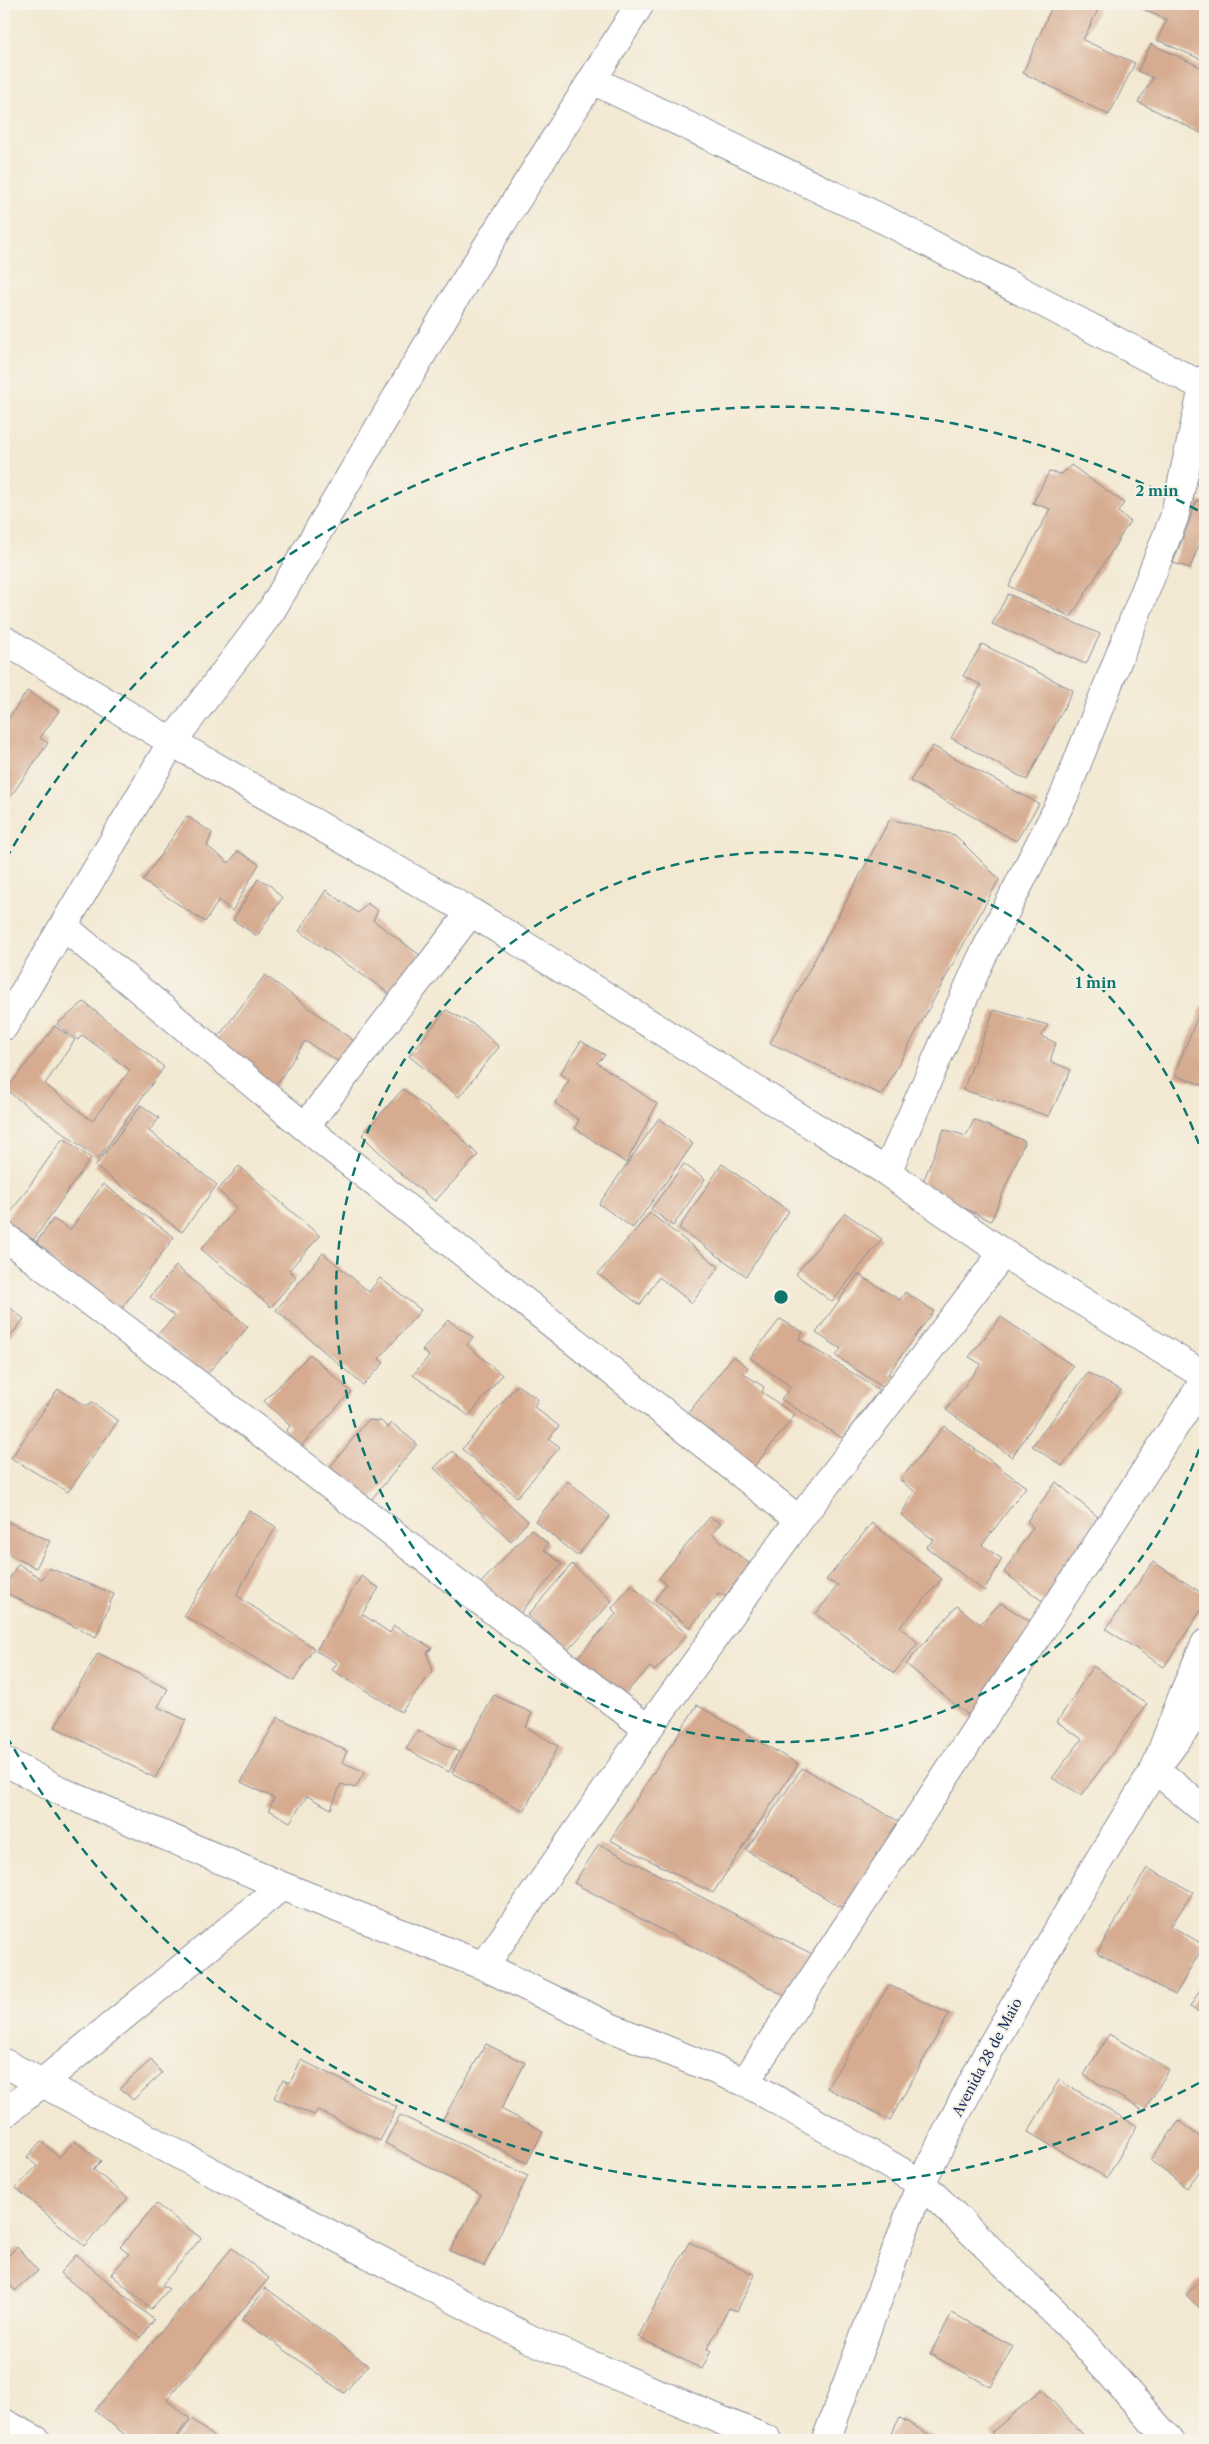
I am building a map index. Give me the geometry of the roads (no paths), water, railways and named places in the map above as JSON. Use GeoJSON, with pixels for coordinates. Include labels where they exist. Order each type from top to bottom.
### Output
{"type":"FeatureCollection","features":[{"type":"Feature","properties":{"kind":"street"},"geometry":{"type":"LineString","coordinates":[[4,1026],[172,742],[271,611],[461,288],[640,4]]}},
{"type":"Feature","properties":{"kind":"street"},"geometry":{"type":"LineString","coordinates":[[592,80],[889,222],[1204,383],[1174,518],[1064,796],[980,961],[887,1172]]}},
{"type":"Feature","properties":{"kind":"street"},"geometry":{"type":"LineString","coordinates":[[4,640],[172,742],[470,912],[887,1172],[1002,1253],[1205,1376]]}},
{"type":"Feature","properties":{"kind":"street"},"geometry":{"type":"LineString","coordinates":[[305,1127],[470,912]]}},
{"type":"Feature","properties":{"kind":"street"},"geometry":{"type":"LineString","coordinates":[[63,926],[305,1127],[799,1520]]}},
{"type":"Feature","properties":{"kind":"street"},"geometry":{"type":"LineString","coordinates":[[4,1236],[648,1729]]}},
{"type":"Feature","properties":{"kind":"street"},"geometry":{"type":"LineString","coordinates":[[484,1966],[648,1729],[799,1520],[1002,1253]]}},
{"type":"Feature","properties":{"kind":"street"},"geometry":{"type":"LineString","coordinates":[[745,2082],[1205,1380]]}},
{"type":"Feature","properties":{"kind":"street"},"geometry":{"type":"LineString","coordinates":[[1205,1644],[1176,1710],[1155,1768],[1205,1811]]}},
{"type":"Feature","properties":{"kind":"street","name":"Avenida 28 de Maio"},"geometry":{"type":"LineString","coordinates":[[826,2440],[921,2183],[988,2052],[1088,1878],[1155,1768],[1205,1702]]}},
{"type":"Feature","properties":{"kind":"street"},"geometry":{"type":"LineString","coordinates":[[4,1761],[62,1792],[282,1886],[484,1966],[612,2028],[745,2082],[921,2183],[1070,2326],[1169,2440]]}},
{"type":"Feature","properties":{"kind":"street"},"geometry":{"type":"LineString","coordinates":[[4,2114],[282,1886]]}},
{"type":"Feature","properties":{"kind":"street"},"geometry":{"type":"LineString","coordinates":[[4,2063],[530,2339],[768,2440]]}},
{"type":"Feature","properties":{"kind":"street"},"geometry":{"type":"LineString","coordinates":[[4,2422],[36,2440]]}}]}
